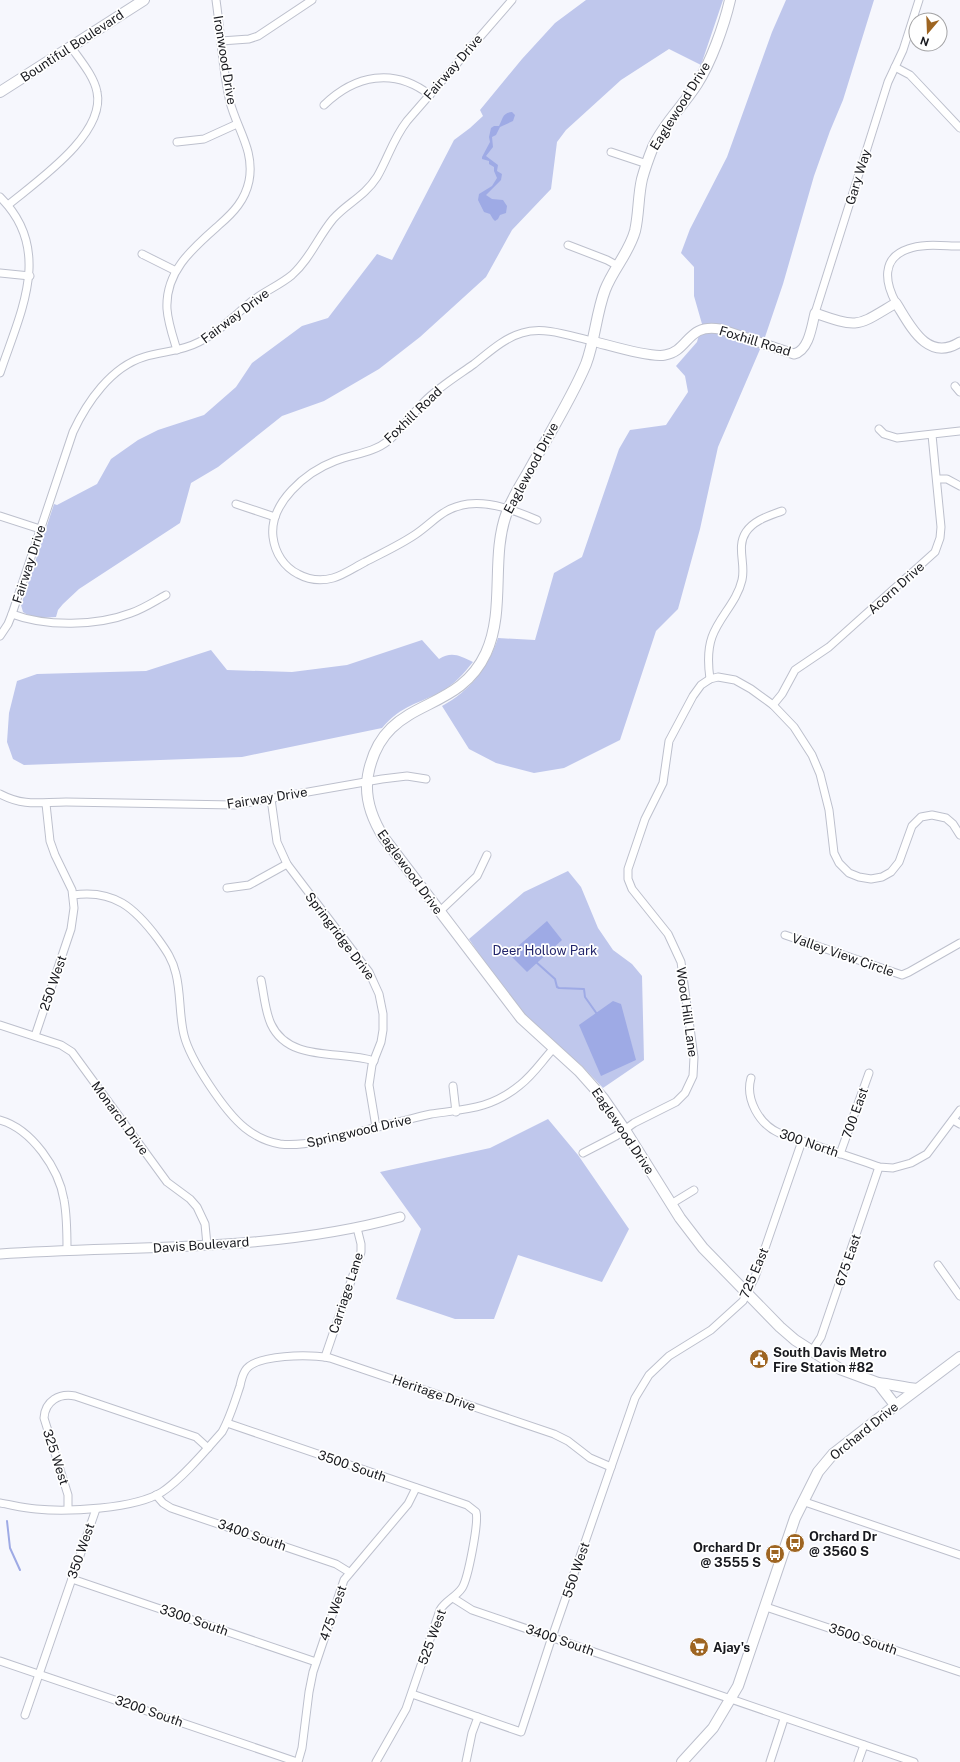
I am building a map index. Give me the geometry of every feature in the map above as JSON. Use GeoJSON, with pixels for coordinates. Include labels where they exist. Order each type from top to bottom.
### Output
{"type":"FeatureCollection","features":[{"type":"Feature","properties":{"kind":"main road","name":"Bountiful Boulevard"},"geometry":{"type":"LineString","coordinates":[[0,92],[144,0]]}},
{"type":"Feature","properties":{"kind":"main road","name":"Eaglewood Drive"},"geometry":{"type":"LineString","coordinates":[[730,0],[702,76],[693,91],[660,134],[646,164],[642,178],[635,228],[629,247],[604,293],[585,365],[508,509],[500,536],[495,621],[486,653],[472,674],[461,686],[439,700],[408,714],[388,731],[373,754],[367,781],[369,805],[378,830],[521,1018],[592,1085],[625,1130],[671,1204],[695,1238],[780,1327],[812,1351],[840,1369],[878,1383],[917,1389]]}},
{"type":"Feature","properties":{"kind":"main road","name":"Orchard Drive"},"geometry":{"type":"LineString","coordinates":[[682,1762],[714,1728],[731,1699],[744,1671],[802,1501],[814,1479],[827,1460],[896,1405],[960,1357]]}},
{"type":"Feature","properties":{"kind":"main road"},"geometry":{"type":"LineString","coordinates":[[878,1383],[896,1405]]}},
{"type":"Feature","properties":{"kind":"street","name":"Ironwood Drive"},"geometry":{"type":"LineString","coordinates":[[177,350],[167,308],[170,286],[176,271],[187,254],[231,215],[244,196],[249,180],[250,164],[247,146],[237,124],[229,94],[216,0]]}},
{"type":"Feature","properties":{"kind":"street"},"geometry":{"type":"LineString","coordinates":[[222,41],[249,39],[258,36],[312,0]]}},
{"type":"Feature","properties":{"kind":"street","name":"Fairway Drive"},"geometry":{"type":"LineString","coordinates":[[0,636],[12,614],[71,436],[95,395],[117,372],[136,360],[191,346],[212,335],[252,302],[288,278],[300,268],[334,217],[361,196],[372,184],[380,172],[396,135],[406,121],[512,0]]}},
{"type":"Feature","properties":{"kind":"street","name":"Gary Way"},"geometry":{"type":"LineString","coordinates":[[797,353],[804,347],[888,82],[903,50],[919,0]]}},
{"type":"Feature","properties":{"kind":"street"},"geometry":{"type":"LineString","coordinates":[[8,205],[74,148],[86,134],[94,118],[98,99],[96,86],[71,47]]}},
{"type":"Feature","properties":{"kind":"street"},"geometry":{"type":"LineString","coordinates":[[895,67],[910,75],[960,128]]}},
{"type":"Feature","properties":{"kind":"street"},"geometry":{"type":"LineString","coordinates":[[324,105],[336,93],[349,85],[375,78],[392,78],[407,81],[420,87],[430,95]]}},
{"type":"Feature","properties":{"kind":"street"},"geometry":{"type":"LineString","coordinates":[[177,142],[204,139],[237,124]]}},
{"type":"Feature","properties":{"kind":"street"},"geometry":{"type":"LineString","coordinates":[[611,152],[646,164]]}},
{"type":"Feature","properties":{"kind":"street"},"geometry":{"type":"LineString","coordinates":[[0,197],[8,205],[20,223],[27,241],[30,261],[30,276],[27,292],[0,373]]}},
{"type":"Feature","properties":{"kind":"street"},"geometry":{"type":"LineString","coordinates":[[568,245],[607,260],[618,266]]}},
{"type":"Feature","properties":{"kind":"street"},"geometry":{"type":"LineString","coordinates":[[960,246],[917,247],[907,249],[898,255],[891,263],[887,279],[889,290],[896,303],[915,333],[926,343],[936,347],[945,348],[960,342]]}},
{"type":"Feature","properties":{"kind":"street"},"geometry":{"type":"LineString","coordinates":[[142,254],[176,271]]}},
{"type":"Feature","properties":{"kind":"street"},"geometry":{"type":"LineString","coordinates":[[0,273],[30,276]]}},
{"type":"Feature","properties":{"kind":"street"},"geometry":{"type":"LineString","coordinates":[[815,313],[845,323],[854,324],[868,320],[896,303]]}},
{"type":"Feature","properties":{"kind":"street","name":"Foxhill Road"},"geometry":{"type":"LineString","coordinates":[[537,520],[508,509],[482,504],[456,506],[439,514],[420,531],[408,539],[334,578],[318,580],[304,577],[296,573],[280,558],[273,535],[275,517],[290,494],[310,474],[333,462],[367,452],[385,443],[435,392],[514,336],[526,332],[545,331],[661,356],[676,350],[692,335],[700,330],[715,328],[788,353],[797,353]]}},
{"type":"Feature","properties":{"kind":"street"},"geometry":{"type":"LineString","coordinates":[[955,386],[960,392]]}},
{"type":"Feature","properties":{"kind":"street"},"geometry":{"type":"LineString","coordinates":[[879,429],[884,434],[897,438],[960,431]]}},
{"type":"Feature","properties":{"kind":"street","name":"Acorn Drive"},"geometry":{"type":"LineString","coordinates":[[773,705],[782,694],[795,670],[829,647],[935,552],[940,538],[941,527],[932,435]]}},
{"type":"Feature","properties":{"kind":"street"},"geometry":{"type":"LineString","coordinates":[[937,479],[947,479],[960,486]]}},
{"type":"Feature","properties":{"kind":"street"},"geometry":{"type":"LineString","coordinates":[[236,504],[275,517]]}},
{"type":"Feature","properties":{"kind":"street"},"geometry":{"type":"LineString","coordinates":[[782,511],[753,524],[743,536],[741,546],[743,570],[742,582],[710,642],[708,660],[710,679],[725,677],[735,680],[751,689],[773,705],[801,738],[816,764],[827,797],[834,853],[839,863],[849,872],[859,877],[871,879],[882,877],[891,872],[899,862],[912,826],[921,817],[932,815],[946,818],[953,824],[960,835]]}},
{"type":"Feature","properties":{"kind":"street"},"geometry":{"type":"LineString","coordinates":[[0,516],[40,529]]}},
{"type":"Feature","properties":{"kind":"street"},"geometry":{"type":"LineString","coordinates":[[12,614],[40,622],[102,621],[120,617],[139,610],[166,594]]}},
{"type":"Feature","properties":{"kind":"street","name":"Wood Hill Lane"},"geometry":{"type":"LineString","coordinates":[[583,1153],[625,1130],[634,1123],[671,1105],[681,1098],[691,1082],[694,1070],[694,1057],[681,962],[668,934],[632,889],[628,879],[628,869],[645,819],[663,783],[669,741],[696,690],[710,679]]}},
{"type":"Feature","properties":{"kind":"street","name":"Fairway Drive"},"geometry":{"type":"LineString","coordinates":[[0,794],[20,801],[46,804],[66,802],[234,804],[271,799],[367,781],[407,776],[426,780]]}},
{"type":"Feature","properties":{"kind":"street","name":"Springridge Drive"},"geometry":{"type":"LineString","coordinates":[[271,799],[277,842],[286,864],[375,983],[381,1000],[383,1022],[381,1042],[374,1061],[369,1085],[376,1127]]}},
{"type":"Feature","properties":{"kind":"street"},"geometry":{"type":"LineString","coordinates":[[46,804],[50,841],[73,895]]}},
{"type":"Feature","properties":{"kind":"street"},"geometry":{"type":"LineString","coordinates":[[440,912],[478,876],[487,855]]}},
{"type":"Feature","properties":{"kind":"street"},"geometry":{"type":"LineString","coordinates":[[227,888],[249,885],[286,864]]}},
{"type":"Feature","properties":{"kind":"street","name":"Springwood Drive"},"geometry":{"type":"LineString","coordinates":[[73,895],[93,894],[114,899],[131,909],[145,921],[167,952],[174,967],[178,982],[182,1025],[191,1055],[233,1116],[244,1127],[257,1136],[272,1142],[296,1145],[310,1143],[425,1116],[456,1112],[488,1104],[512,1091],[533,1074],[553,1049]]}},
{"type":"Feature","properties":{"kind":"street","name":"250 West"},"geometry":{"type":"LineString","coordinates":[[35,1036],[71,929],[74,914],[73,895]]}},
{"type":"Feature","properties":{"kind":"street","name":"Valley View Circle"},"geometry":{"type":"LineString","coordinates":[[785,935],[902,975],[960,943]]}},
{"type":"Feature","properties":{"kind":"street"},"geometry":{"type":"LineString","coordinates":[[261,980],[271,1024],[276,1032],[286,1042],[303,1050],[361,1057],[374,1061]]}},
{"type":"Feature","properties":{"kind":"street","name":"Monarch Drive"},"geometry":{"type":"LineString","coordinates":[[0,1025],[61,1045],[72,1052],[167,1182],[190,1199],[198,1207],[206,1224],[207,1245]]}},
{"type":"Feature","properties":{"kind":"street","name":"700 East"},"geometry":{"type":"LineString","coordinates":[[840,1154],[869,1073]]}},
{"type":"Feature","properties":{"kind":"street","name":"300 North"},"geometry":{"type":"LineString","coordinates":[[751,1078],[749,1089],[750,1097],[766,1125],[779,1133],[879,1167],[893,1168],[906,1166],[922,1158],[931,1150],[960,1110]]}},
{"type":"Feature","properties":{"kind":"street"},"geometry":{"type":"LineString","coordinates":[[453,1086],[456,1112]]}},
{"type":"Feature","properties":{"kind":"street"},"geometry":{"type":"LineString","coordinates":[[0,1120],[17,1127],[33,1139],[56,1175],[64,1201],[67,1249]]}},
{"type":"Feature","properties":{"kind":"street"},"geometry":{"type":"LineString","coordinates":[[953,1120],[960,1124]]}},
{"type":"Feature","properties":{"kind":"street","name":"725 East"},"geometry":{"type":"LineString","coordinates":[[631,1408],[639,1391],[653,1371],[675,1351],[706,1333],[727,1317],[743,1301],[755,1277],[802,1141]]}},
{"type":"Feature","properties":{"kind":"street","name":"675 East"},"geometry":{"type":"LineString","coordinates":[[812,1351],[821,1337],[879,1167]]}},
{"type":"Feature","properties":{"kind":"street"},"geometry":{"type":"LineString","coordinates":[[671,1204],[694,1190]]}},
{"type":"Feature","properties":{"kind":"street","name":"Davis Boulevard"},"geometry":{"type":"LineString","coordinates":[[0,1254],[67,1249],[144,1249],[279,1239],[358,1228],[400,1217]]}},
{"type":"Feature","properties":{"kind":"street","name":"Carriage Lane"},"geometry":{"type":"LineString","coordinates":[[325,1357],[360,1252],[362,1244],[358,1228]]}},
{"type":"Feature","properties":{"kind":"street"},"geometry":{"type":"LineString","coordinates":[[938,1265],[960,1296]]}},
{"type":"Feature","properties":{"kind":"street","name":"Heritage Drive"},"geometry":{"type":"LineString","coordinates":[[249,1366],[256,1362],[299,1356],[325,1357],[559,1436],[590,1458],[611,1467]]}},
{"type":"Feature","properties":{"kind":"street","name":"350 West"},"geometry":{"type":"LineString","coordinates":[[25,1716],[96,1509],[114,1507],[156,1496],[169,1487],[222,1432],[227,1423],[243,1374],[249,1366]]}},
{"type":"Feature","properties":{"kind":"street","name":"325 West"},"geometry":{"type":"LineString","coordinates":[[68,1509],[68,1495],[44,1421],[44,1415],[52,1399],[59,1396],[75,1396],[196,1436],[208,1448]]}},
{"type":"Feature","properties":{"kind":"street","name":"550 West"},"geometry":{"type":"LineString","coordinates":[[478,1717],[521,1732],[631,1408]]}},
{"type":"Feature","properties":{"kind":"street","name":"3500 South"},"geometry":{"type":"LineString","coordinates":[[227,1423],[467,1505],[476,1512]]}},
{"type":"Feature","properties":{"kind":"street","name":"475 West"},"geometry":{"type":"LineString","coordinates":[[298,1762],[302,1748],[309,1692],[316,1662],[344,1580],[349,1572],[408,1504],[416,1488]]}},
{"type":"Feature","properties":{"kind":"street","name":"3400 South"},"geometry":{"type":"LineString","coordinates":[[156,1496],[163,1503],[176,1510],[336,1564],[349,1572]]}},
{"type":"Feature","properties":{"kind":"street"},"geometry":{"type":"LineString","coordinates":[[802,1501],[960,1555]]}},
{"type":"Feature","properties":{"kind":"street"},"geometry":{"type":"LineString","coordinates":[[0,1503],[36,1509],[96,1509]]}},
{"type":"Feature","properties":{"kind":"street","name":"525 West"},"geometry":{"type":"LineString","coordinates":[[376,1762],[404,1715],[440,1610],[442,1606],[453,1598],[461,1589],[467,1578],[477,1520],[476,1512]]}},
{"type":"Feature","properties":{"kind":"street","name":"3300 South"},"geometry":{"type":"LineString","coordinates":[[72,1579],[316,1662]]}},
{"type":"Feature","properties":{"kind":"street","name":"3400 South"},"geometry":{"type":"LineString","coordinates":[[453,1598],[468,1609],[731,1699]]}},
{"type":"Feature","properties":{"kind":"street","name":"3500 South"},"geometry":{"type":"LineString","coordinates":[[766,1607],[960,1672]]}},
{"type":"Feature","properties":{"kind":"street","name":"3200 South"},"geometry":{"type":"LineString","coordinates":[[0,1661],[298,1762]]}},
{"type":"Feature","properties":{"kind":"street"},"geometry":{"type":"LineString","coordinates":[[412,1694],[478,1717],[472,1733],[466,1762]]}},
{"type":"Feature","properties":{"kind":"street"},"geometry":{"type":"LineString","coordinates":[[731,1699],[784,1719],[914,1762]]}},
{"type":"Feature","properties":{"kind":"street"},"geometry":{"type":"LineString","coordinates":[[770,1762],[784,1719]]}},
{"type":"Feature","properties":{"kind":"street"},"geometry":{"type":"LineString","coordinates":[[858,1762],[864,1745]]}},
{"type":"Feature","properties":{"kind":"green space"},"geometry":{"type":"Polygon","coordinates":[[[586,0],[723,0],[701,65],[669,49],[621,80],[566,130],[557,142],[551,189],[512,230],[486,277],[420,337],[379,369],[324,401],[282,416],[218,467],[191,483],[180,523],[79,589],[58,610],[56,617],[35,616],[23,612],[21,605],[54,504],[57,505],[97,484],[111,459],[138,440],[158,430],[204,415],[236,387],[252,363],[302,326],[328,318],[377,254],[392,260],[454,140],[483,116],[480,110],[522,59],[555,23],[586,0]]]}},
{"type":"Feature","properties":{"kind":"green space"},"geometry":{"type":"Polygon","coordinates":[[[786,0],[874,0],[843,100],[814,176],[783,284],[764,340],[718,447],[700,529],[678,609],[656,631],[620,740],[564,768],[534,773],[496,763],[469,749],[442,706],[461,693],[477,678],[489,659],[498,638],[535,640],[554,573],[582,557],[619,449],[630,430],[666,425],[688,392],[685,376],[676,366],[697,342],[702,324],[694,296],[694,267],[681,253],[690,229],[727,157],[772,32],[786,0]]]}},
{"type":"Feature","properties":{"kind":"green space"},"geometry":{"type":"Polygon","coordinates":[[[422,640],[439,659],[448,655],[456,655],[473,662],[451,685],[433,696],[404,709],[382,728],[242,757],[24,765],[13,759],[7,742],[9,713],[17,681],[37,674],[146,671],[211,650],[227,670],[292,672],[347,665],[422,640]]]}},
{"type":"Feature","properties":{"kind":"green space","name":"Deer Hollow Park"},"geometry":{"type":"Polygon","coordinates":[[[568,871],[581,887],[598,928],[613,950],[632,964],[642,976],[644,1060],[603,1088],[581,1065],[557,1046],[524,1014],[499,984],[469,939],[524,892],[568,871]]]}},
{"type":"Feature","properties":{"kind":"green space"},"geometry":{"type":"Polygon","coordinates":[[[548,1119],[578,1155],[629,1229],[602,1282],[518,1255],[494,1319],[455,1319],[396,1299],[421,1229],[380,1172],[490,1148],[548,1119]]]}},
{"type":"Feature","properties":{"kind":"shaded area"},"geometry":{"type":"Polygon","coordinates":[[[512,112],[515,115],[513,121],[500,127],[496,135],[492,137],[493,147],[486,156],[498,165],[497,171],[502,174],[501,180],[486,195],[492,199],[503,200],[507,206],[506,213],[500,215],[495,221],[490,214],[484,212],[478,200],[479,194],[492,186],[497,178],[494,167],[489,164],[489,161],[482,159],[482,157],[490,142],[489,137],[491,128],[494,126],[499,126],[505,115],[512,112]]]}},
{"type":"Feature","properties":{"kind":"shaded area"},"geometry":{"type":"Polygon","coordinates":[[[547,921],[562,940],[527,972],[509,954],[547,921]]]}},
{"type":"Feature","properties":{"kind":"shaded area"},"geometry":{"type":"Polygon","coordinates":[[[613,1001],[621,1004],[636,1060],[601,1076],[579,1025],[613,1001]]]}},
{"type":"Feature","properties":{"kind":"waterway"},"geometry":{"type":"LineString","coordinates":[[536,962],[555,979],[557,987],[584,989],[585,997],[597,1014]]}},
{"type":"Feature","properties":{"kind":"waterway"},"geometry":{"type":"LineString","coordinates":[[7,1521],[10,1548],[20,1570]]}},
{"type":"Feature","properties":{"kind":"place","name":"South Davis Metro Fire Station #82"},"geometry":{"type":"Point","coordinates":[759,1359]}},
{"type":"Feature","properties":{"kind":"place","name":"Orchard Dr @ 3560 S"},"geometry":{"type":"Point","coordinates":[795,1543]}},
{"type":"Feature","properties":{"kind":"place","name":"Orchard Dr @ 3555 S"},"geometry":{"type":"Point","coordinates":[775,1554]}},
{"type":"Feature","properties":{"kind":"place","name":"Ajay's"},"geometry":{"type":"Point","coordinates":[699,1647]}}]}
